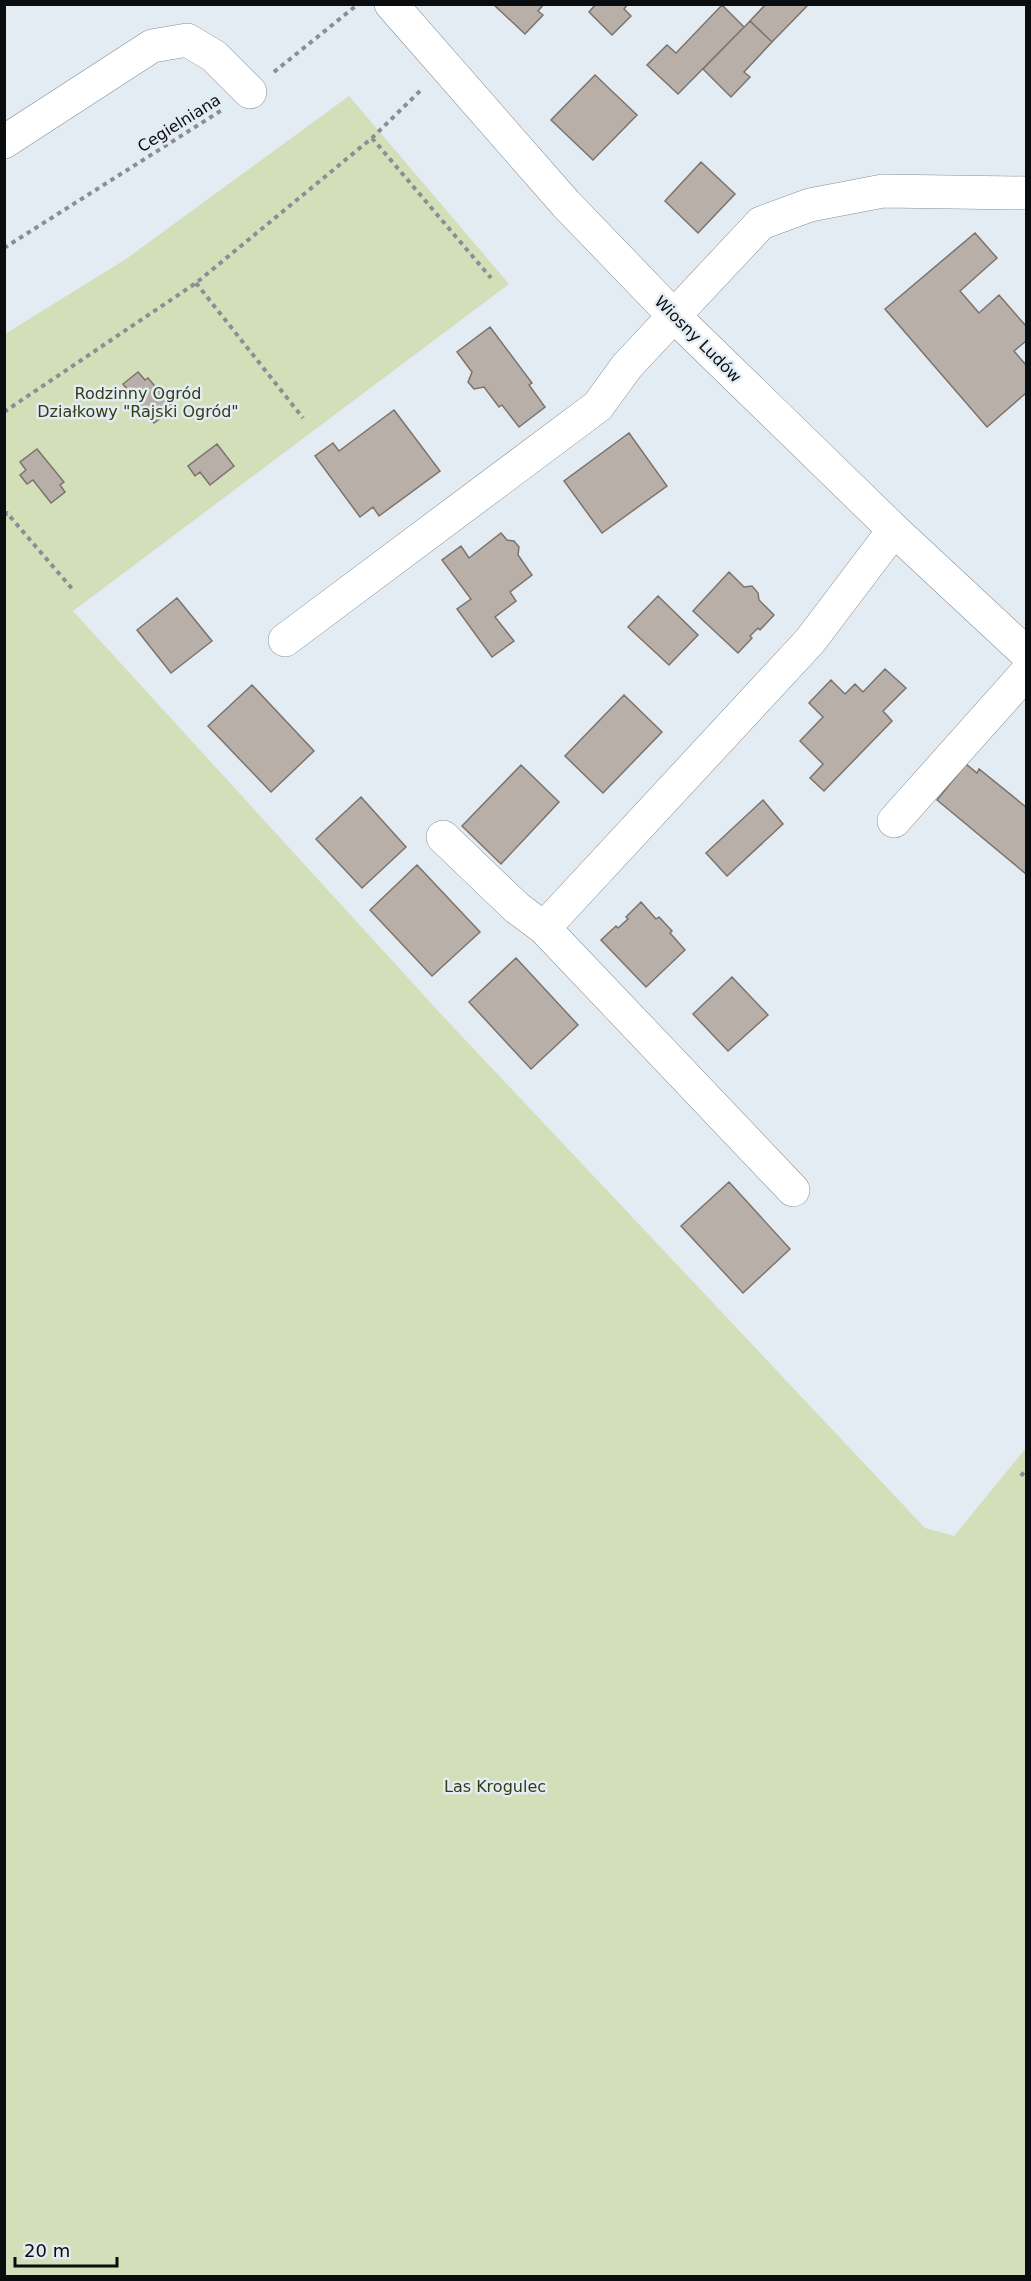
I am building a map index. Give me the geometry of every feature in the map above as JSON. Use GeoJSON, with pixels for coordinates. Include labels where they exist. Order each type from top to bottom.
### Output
{"type":"FeatureCollection","features":[{"type":"Feature","properties":{"kind":"street","name":"Wiosny Ludów"},"geometry":{"type":"LineString","coordinates":[[391,4],[566,204],[674,316],[894,530],[1026,653]]}},
{"type":"Feature","properties":{"kind":"street"},"geometry":{"type":"LineString","coordinates":[[4,142],[152,46],[187,40],[214,56],[250,92]]}},
{"type":"Feature","properties":{"kind":"street"},"geometry":{"type":"LineString","coordinates":[[285,640],[598,406],[627,366],[761,223],[810,205],[883,191],[1026,193]]}},
{"type":"Feature","properties":{"kind":"street"},"geometry":{"type":"LineString","coordinates":[[544,928],[810,641],[894,530]]}},
{"type":"Feature","properties":{"kind":"street"},"geometry":{"type":"LineString","coordinates":[[894,821],[1026,673]]}},
{"type":"Feature","properties":{"kind":"street"},"geometry":{"type":"LineString","coordinates":[[442,837],[518,908],[544,928],[793,1190]]}},
{"type":"Feature","properties":{"kind":"path","name":"Cegielniana"},"geometry":{"type":"LineString","coordinates":[[4,248],[250,92],[358,4]]}},
{"type":"Feature","properties":{"kind":"path"},"geometry":{"type":"LineString","coordinates":[[4,412],[196,283],[372,138],[445,67]]}},
{"type":"Feature","properties":{"kind":"path"},"geometry":{"type":"LineString","coordinates":[[372,138],[491,278]]}},
{"type":"Feature","properties":{"kind":"path"},"geometry":{"type":"LineString","coordinates":[[196,283],[303,418]]}},
{"type":"Feature","properties":{"kind":"path"},"geometry":{"type":"LineString","coordinates":[[5,513],[74,591]]}},
{"type":"Feature","properties":{"kind":"path"},"geometry":{"type":"LineString","coordinates":[[1021,1476],[1026,1469]]}},
{"type":"Feature","properties":{"kind":"green space","name":"Las Krogulec"},"geometry":{"type":"Polygon","coordinates":[[[349,96],[509,284],[73,611],[439,1012],[925,1528],[954,1536],[1026,1448],[1026,2276],[5,2276],[5,334],[126,259],[349,96]]]}},
{"type":"Feature","properties":{"kind":"building"},"geometry":{"type":"Polygon","coordinates":[[[493,4],[544,4],[538,11],[543,15],[525,34],[493,4]]]}},
{"type":"Feature","properties":{"kind":"building"},"geometry":{"type":"Polygon","coordinates":[[[596,4],[628,4],[624,9],[631,16],[612,35],[589,12],[596,4]]]}},
{"type":"Feature","properties":{"kind":"building"},"geometry":{"type":"Polygon","coordinates":[[[766,4],[805,4],[807,6],[772,42],[750,21],[766,4]]]}},
{"type":"Feature","properties":{"kind":"building"},"geometry":{"type":"Polygon","coordinates":[[[722,5],[744,27],[678,94],[647,65],[667,45],[676,53],[722,5]]]}},
{"type":"Feature","properties":{"kind":"building"},"geometry":{"type":"Polygon","coordinates":[[[750,21],[772,42],[744,72],[750,77],[731,97],[703,69],[750,21]]]}},
{"type":"Feature","properties":{"kind":"building"},"geometry":{"type":"Polygon","coordinates":[[[595,75],[637,115],[593,160],[551,120],[595,75]]]}},
{"type":"Feature","properties":{"kind":"building"},"geometry":{"type":"Polygon","coordinates":[[[701,162],[735,194],[698,233],[665,201],[701,162]]]}},
{"type":"Feature","properties":{"kind":"building"},"geometry":{"type":"Polygon","coordinates":[[[975,233],[997,258],[960,291],[979,313],[999,295],[1026,326],[1026,341],[1014,351],[1026,365],[1026,393],[987,427],[885,309],[975,233]]]}},
{"type":"Feature","properties":{"kind":"building"},"geometry":{"type":"Polygon","coordinates":[[[490,327],[532,383],[529,385],[545,407],[519,427],[502,405],[499,407],[484,387],[474,389],[468,382],[472,372],[457,352],[490,327]]]}},
{"type":"Feature","properties":{"kind":"building"},"geometry":{"type":"Polygon","coordinates":[[[138,372],[145,380],[148,378],[159,391],[163,388],[173,403],[165,408],[169,412],[154,423],[123,384],[138,372]]]}},
{"type":"Feature","properties":{"kind":"building"},"geometry":{"type":"Polygon","coordinates":[[[394,410],[440,471],[379,516],[373,507],[360,517],[315,456],[333,443],[339,451],[394,410]]]}},
{"type":"Feature","properties":{"kind":"building"},"geometry":{"type":"Polygon","coordinates":[[[629,433],[667,486],[602,533],[564,481],[629,433]]]}},
{"type":"Feature","properties":{"kind":"building"},"geometry":{"type":"Polygon","coordinates":[[[217,444],[234,466],[210,485],[200,472],[195,476],[188,466],[217,444]]]}},
{"type":"Feature","properties":{"kind":"building"},"geometry":{"type":"Polygon","coordinates":[[[37,449],[64,482],[60,485],[65,492],[51,503],[33,480],[27,484],[20,475],[26,470],[20,462],[37,449]]]}},
{"type":"Feature","properties":{"kind":"building"},"geometry":{"type":"Polygon","coordinates":[[[501,533],[507,540],[514,541],[519,547],[518,555],[532,575],[510,592],[516,601],[495,617],[514,641],[492,657],[457,609],[471,599],[442,560],[461,546],[469,558],[501,533]]]}},
{"type":"Feature","properties":{"kind":"building"},"geometry":{"type":"Polygon","coordinates":[[[729,572],[744,587],[752,586],[758,593],[759,600],[774,615],[760,630],[758,628],[750,636],[752,638],[738,653],[693,611],[729,572]]]}},
{"type":"Feature","properties":{"kind":"building"},"geometry":{"type":"Polygon","coordinates":[[[658,596],[698,635],[669,665],[628,627],[658,596]]]}},
{"type":"Feature","properties":{"kind":"building"},"geometry":{"type":"Polygon","coordinates":[[[177,598],[212,641],[171,673],[137,630],[177,598]]]}},
{"type":"Feature","properties":{"kind":"building"},"geometry":{"type":"Polygon","coordinates":[[[885,669],[906,688],[883,711],[892,721],[824,791],[810,778],[823,764],[800,741],[823,717],[809,703],[831,680],[845,694],[855,684],[863,692],[885,669]]]}},
{"type":"Feature","properties":{"kind":"building"},"geometry":{"type":"Polygon","coordinates":[[[252,685],[314,751],[271,792],[208,726],[252,685]]]}},
{"type":"Feature","properties":{"kind":"building"},"geometry":{"type":"Polygon","coordinates":[[[624,695],[662,732],[603,793],[565,756],[624,695]]]}},
{"type":"Feature","properties":{"kind":"building"},"geometry":{"type":"Polygon","coordinates":[[[966,764],[977,773],[979,769],[1026,807],[1026,874],[937,800],[966,764]]]}},
{"type":"Feature","properties":{"kind":"building"},"geometry":{"type":"Polygon","coordinates":[[[521,765],[559,802],[501,864],[462,826],[521,765]]]}},
{"type":"Feature","properties":{"kind":"building"},"geometry":{"type":"Polygon","coordinates":[[[361,797],[406,847],[362,888],[316,839],[361,797]]]}},
{"type":"Feature","properties":{"kind":"building"},"geometry":{"type":"Polygon","coordinates":[[[763,800],[783,824],[727,876],[706,853],[763,800]]]}},
{"type":"Feature","properties":{"kind":"building"},"geometry":{"type":"Polygon","coordinates":[[[417,865],[480,932],[432,976],[370,910],[417,865]]]}},
{"type":"Feature","properties":{"kind":"building"},"geometry":{"type":"Polygon","coordinates":[[[641,902],[656,919],[659,917],[672,931],[670,933],[685,950],[646,987],[601,940],[616,926],[618,928],[628,919],[626,917],[641,902]]]}},
{"type":"Feature","properties":{"kind":"building"},"geometry":{"type":"Polygon","coordinates":[[[516,958],[578,1025],[531,1069],[469,1002],[516,958]]]}},
{"type":"Feature","properties":{"kind":"building"},"geometry":{"type":"Polygon","coordinates":[[[732,977],[768,1015],[728,1051],[693,1014],[732,977]]]}},
{"type":"Feature","properties":{"kind":"building"},"geometry":{"type":"Polygon","coordinates":[[[729,1182],[790,1249],[743,1293],[681,1226],[729,1182]]]}},
{"type":"Feature","properties":{"kind":"park label","name":"Rodzinny Ogród Działkowy \"Rajski Ogród\""},"geometry":{"type":"Point","coordinates":[138,402]}}]}
